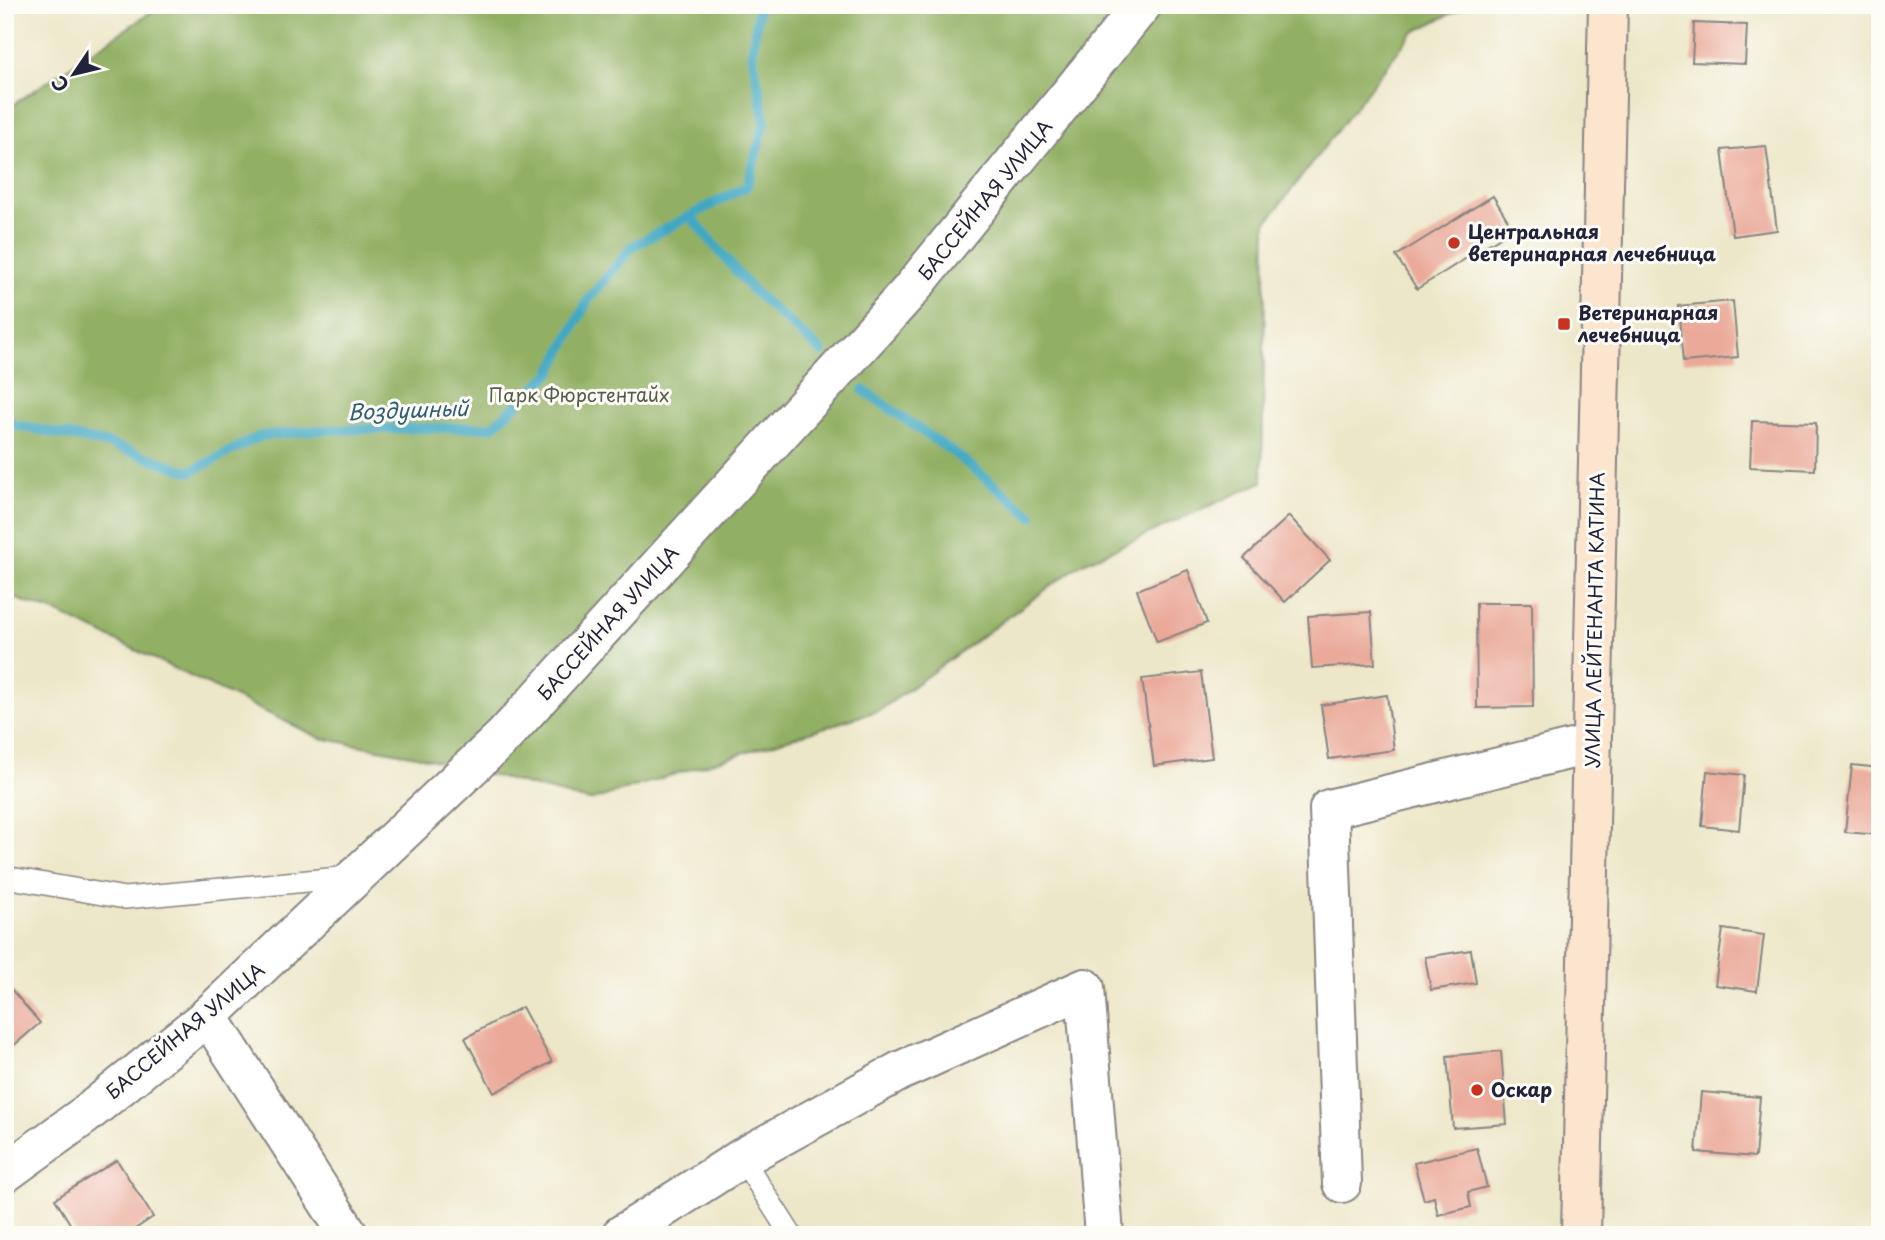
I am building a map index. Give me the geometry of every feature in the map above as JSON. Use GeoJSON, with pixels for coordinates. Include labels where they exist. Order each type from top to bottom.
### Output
{"type":"FeatureCollection","features":[{"type":"Feature","properties":{"kind":"street","name":"БАССЕЙНАЯ УЛИЦА"},"geometry":{"type":"LineString","coordinates":[[5,1173],[85,1115],[208,1016],[504,736],[909,292],[1142,5]]}},
{"type":"Feature","properties":{"kind":"street","name":"УЛИЦА ЛЕЙТЕНАНТА КАТИНА"},"geometry":{"type":"LineString","coordinates":[[1581,1235],[1608,5]]}},
{"type":"Feature","properties":{"kind":"street"},"geometry":{"type":"LineString","coordinates":[[1342,1183],[1329,809],[1592,744]]}},
{"type":"Feature","properties":{"kind":"street"},"geometry":{"type":"LineString","coordinates":[[621,1235],[742,1158],[900,1071],[1085,988],[1104,1235]]}},
{"type":"Feature","properties":{"kind":"street"},"geometry":{"type":"LineString","coordinates":[[208,1016],[349,1235]]}},
{"type":"Feature","properties":{"kind":"lane"},"geometry":{"type":"LineString","coordinates":[[5,877],[125,898],[356,877]]}},
{"type":"Feature","properties":{"kind":"lane"},"geometry":{"type":"LineString","coordinates":[[742,1158],[792,1235]]}},
{"type":"Feature","properties":{"kind":"green space","name":"Парк Фюрстентайх"},"geometry":{"type":"Polygon","coordinates":[[[162,5],[1468,5],[1412,33],[1266,223],[1262,482],[1081,564],[880,710],[589,801],[422,757],[320,738],[58,613],[5,595],[5,110],[162,5]]]}},
{"type":"Feature","properties":{"kind":"building"},"geometry":{"type":"Polygon","coordinates":[[[1694,23],[1747,25],[1745,64],[1692,62],[1694,23]]]}},
{"type":"Feature","properties":{"kind":"building"},"geometry":{"type":"Polygon","coordinates":[[[1766,146],[1777,230],[1733,236],[1722,150],[1766,146]]]}},
{"type":"Feature","properties":{"kind":"building","name":"Центральная ветеринарная лечебница"},"geometry":{"type":"Polygon","coordinates":[[[1493,196],[1513,229],[1417,289],[1396,256],[1493,196]]]}},
{"type":"Feature","properties":{"kind":"building"},"geometry":{"type":"Polygon","coordinates":[[[1733,301],[1738,357],[1683,362],[1678,306],[1733,301]]]}},
{"type":"Feature","properties":{"kind":"building"},"geometry":{"type":"Polygon","coordinates":[[[1752,421],[1816,423],[1815,470],[1750,467],[1752,421]]]}},
{"type":"Feature","properties":{"kind":"building"},"geometry":{"type":"Polygon","coordinates":[[[1289,516],[1330,560],[1285,602],[1244,558],[1289,516]]]}},
{"type":"Feature","properties":{"kind":"building"},"geometry":{"type":"Polygon","coordinates":[[[1188,570],[1207,623],[1157,642],[1137,590],[1188,570]]]}},
{"type":"Feature","properties":{"kind":"building"},"geometry":{"type":"Polygon","coordinates":[[[1476,603],[1532,603],[1533,707],[1477,708],[1476,603]]]}},
{"type":"Feature","properties":{"kind":"building"},"geometry":{"type":"Polygon","coordinates":[[[1371,612],[1375,664],[1312,668],[1308,616],[1371,612]]]}},
{"type":"Feature","properties":{"kind":"building"},"geometry":{"type":"Polygon","coordinates":[[[1201,672],[1212,758],[1154,766],[1142,679],[1201,672]]]}},
{"type":"Feature","properties":{"kind":"building"},"geometry":{"type":"Polygon","coordinates":[[[1387,695],[1394,750],[1329,759],[1321,705],[1387,695]]]}},
{"type":"Feature","properties":{"kind":"building"},"geometry":{"type":"Polygon","coordinates":[[[1852,765],[1880,768],[1880,835],[1845,832],[1852,765]]]}},
{"type":"Feature","properties":{"kind":"building"},"geometry":{"type":"Polygon","coordinates":[[[1707,771],[1744,775],[1739,830],[1702,826],[1707,771]]]}},
{"type":"Feature","properties":{"kind":"building"},"geometry":{"type":"Polygon","coordinates":[[[1723,929],[1764,935],[1757,991],[1715,985],[1723,929]]]}},
{"type":"Feature","properties":{"kind":"building"},"geometry":{"type":"Polygon","coordinates":[[[1471,950],[1476,983],[1431,990],[1425,957],[1471,950]]]}},
{"type":"Feature","properties":{"kind":"building"},"geometry":{"type":"Polygon","coordinates":[[[5,982],[40,1023],[5,1053],[5,982]]]}},
{"type":"Feature","properties":{"kind":"building"},"geometry":{"type":"Polygon","coordinates":[[[522,1007],[552,1062],[494,1093],[465,1038],[522,1007]]]}},
{"type":"Feature","properties":{"kind":"building","name":"Оскар"},"geometry":{"type":"Polygon","coordinates":[[[1501,1051],[1507,1124],[1453,1128],[1447,1056],[1501,1051]]]}},
{"type":"Feature","properties":{"kind":"building"},"geometry":{"type":"Polygon","coordinates":[[[1701,1092],[1760,1097],[1755,1157],[1696,1152],[1701,1092]]]}},
{"type":"Feature","properties":{"kind":"building"},"geometry":{"type":"Polygon","coordinates":[[[1477,1148],[1487,1187],[1468,1192],[1471,1207],[1438,1215],[1434,1197],[1424,1200],[1414,1163],[1477,1148]]]}},
{"type":"Feature","properties":{"kind":"building"},"geometry":{"type":"Polygon","coordinates":[[[117,1160],[153,1217],[126,1235],[77,1235],[55,1199],[117,1160]]]}},
{"type":"Feature","properties":{"kind":"waterway","name":"Воздушный"},"geometry":{"type":"LineString","coordinates":[[5,423],[109,444],[190,472],[260,436],[319,430],[492,427],[550,374],[588,300],[633,246],[747,186],[765,122],[752,53],[759,5]]}},
{"type":"Feature","properties":{"kind":"waterway"},"geometry":{"type":"LineString","coordinates":[[691,217],[752,290],[822,352]]}},
{"type":"Feature","properties":{"kind":"waterway"},"geometry":{"type":"LineString","coordinates":[[863,390],[958,456],[1032,516]]}},
{"type":"Feature","properties":{"kind":"place","name":"Центральная ветеринарная лечебница"},"geometry":{"type":"Point","coordinates":[1454,243]}},
{"type":"Feature","properties":{"kind":"place","name":"Ветеринарная лечебница"},"geometry":{"type":"Point","coordinates":[1564,324]}},
{"type":"Feature","properties":{"kind":"place","name":"Оскар"},"geometry":{"type":"Point","coordinates":[1477,1090]}}]}
